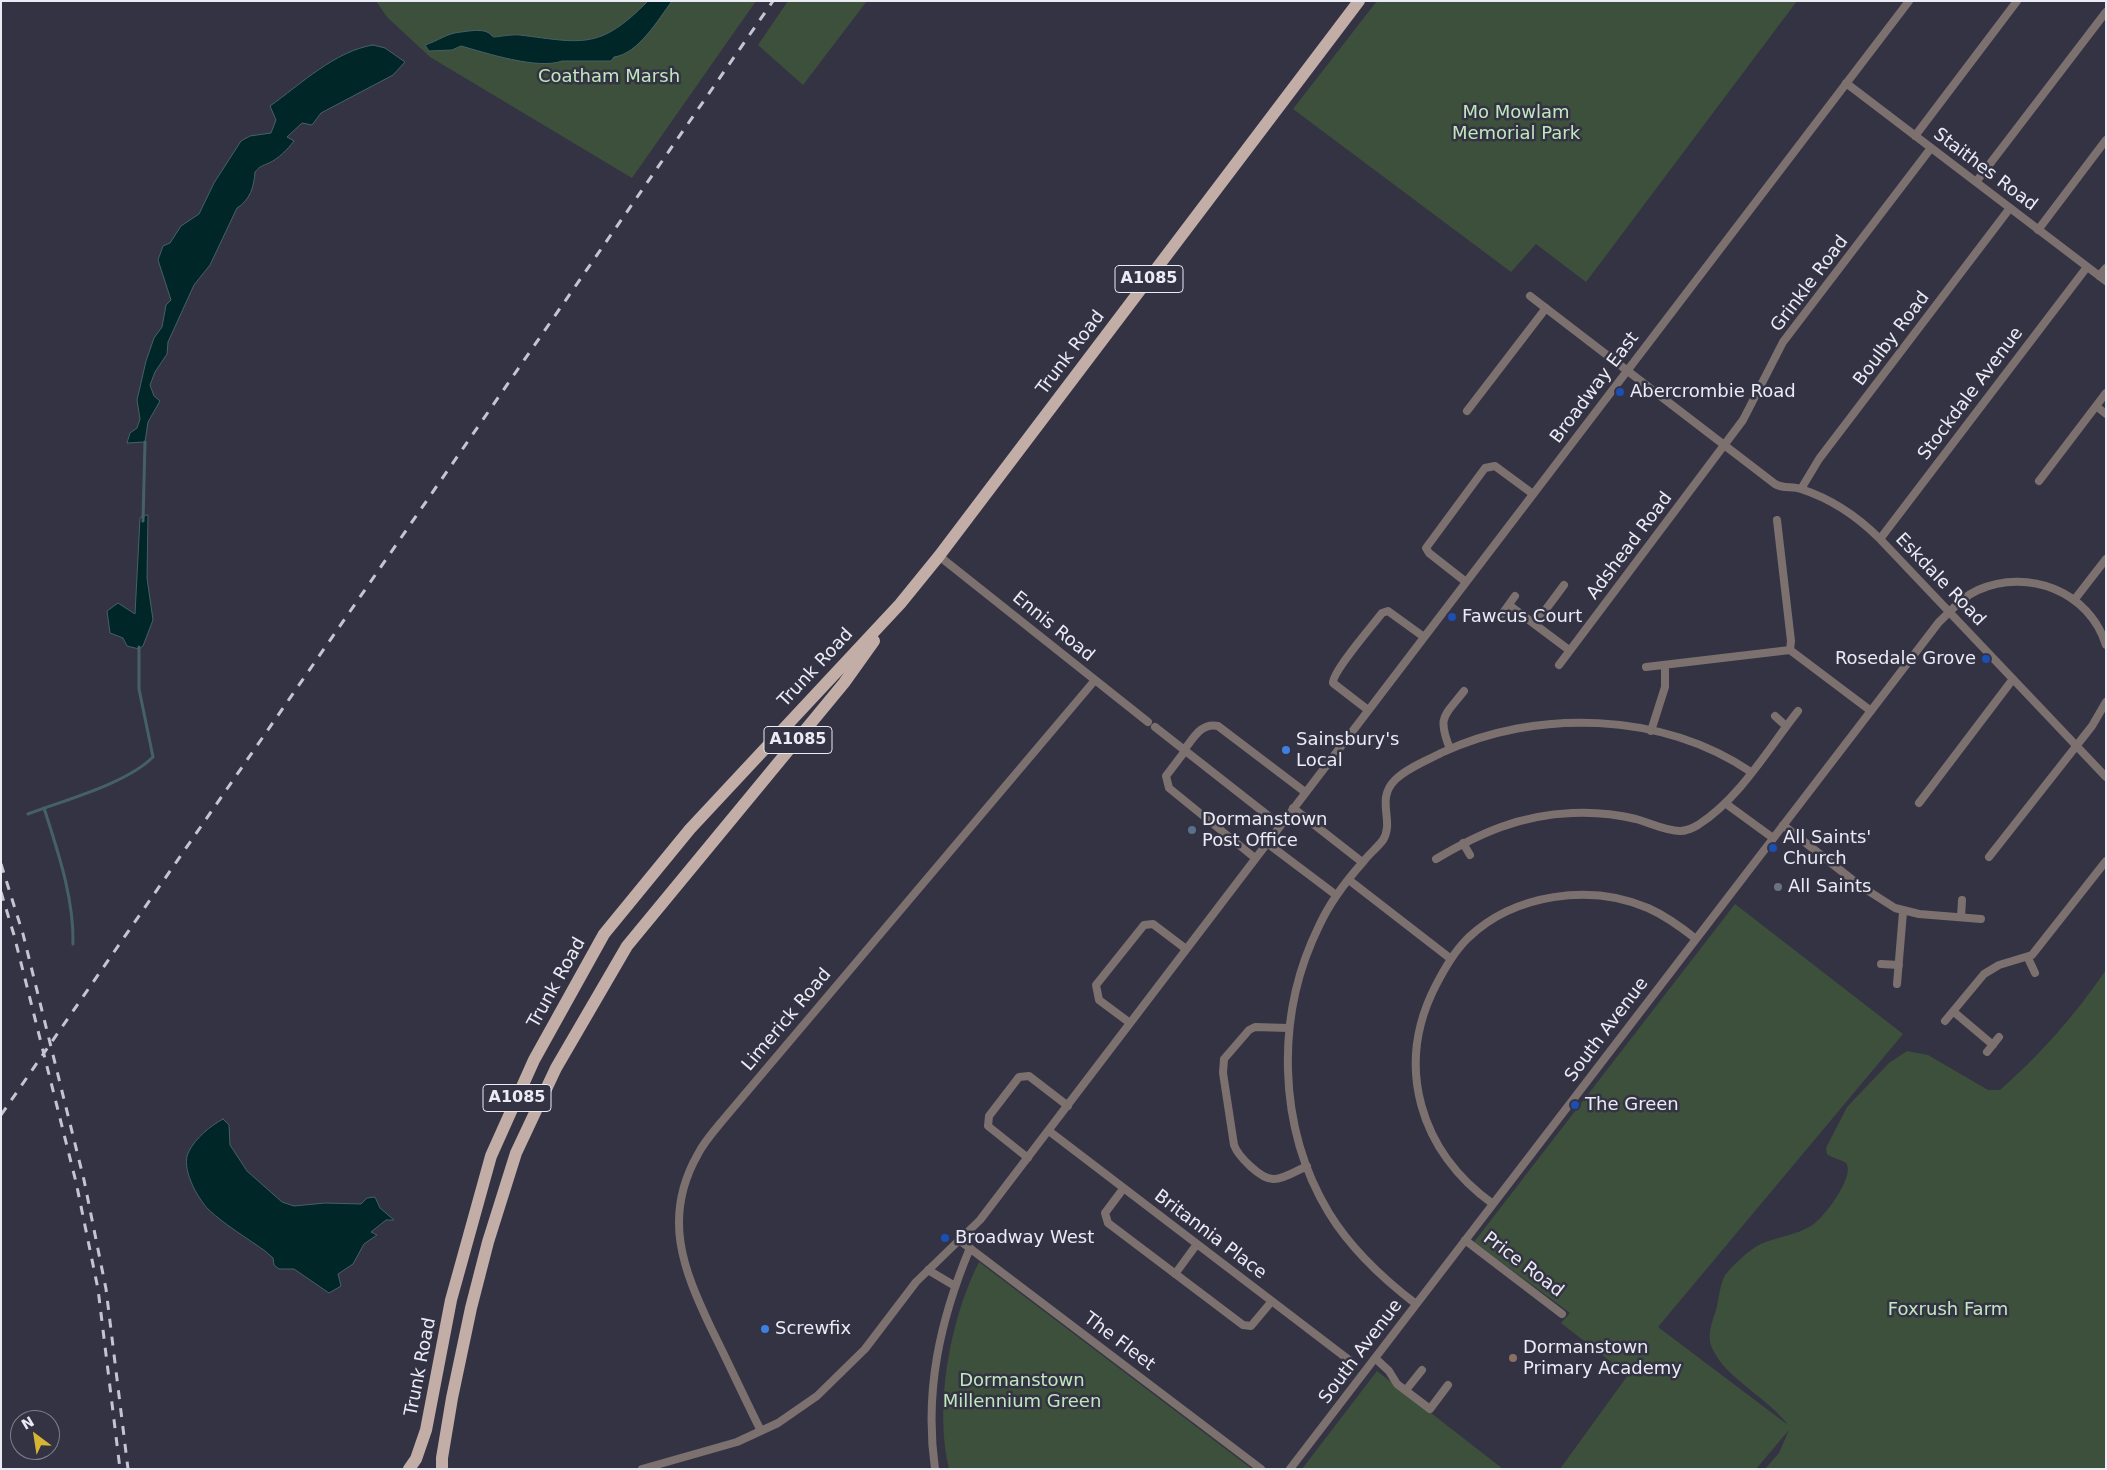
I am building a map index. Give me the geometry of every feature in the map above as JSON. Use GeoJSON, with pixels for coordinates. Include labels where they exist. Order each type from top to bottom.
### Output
{"type":"FeatureCollection","features":[{"type":"Feature","properties":{"kind":"main road","name":"Trunk Road"},"geometry":{"type":"LineString","coordinates":[[409,1469],[416,1459],[426,1430],[451,1300],[491,1156],[534,1060],[604,934],[690,829],[900,604],[939,556],[1359,1]]}},
{"type":"Feature","properties":{"kind":"main road","name":"Trunk Road"},"geometry":{"type":"LineString","coordinates":[[442,1469],[442,1458],[452,1398],[471,1308],[488,1242],[516,1153],[556,1068],[627,946],[844,684],[900,604]]}},
{"type":"Feature","properties":{"kind":"street","name":"Broadway East"},"geometry":{"type":"LineString","coordinates":[[1305,792],[1909,1]]}},
{"type":"Feature","properties":{"kind":"street"},"geometry":{"type":"LineString","coordinates":[[1915,136],[2017,1]]}},
{"type":"Feature","properties":{"kind":"street"},"geometry":{"type":"LineString","coordinates":[[1976,182],[2106,12]]}},
{"type":"Feature","properties":{"kind":"street","name":"Staithes Road"},"geometry":{"type":"LineString","coordinates":[[1846,83],[2103,279]]}},
{"type":"Feature","properties":{"kind":"street"},"geometry":{"type":"LineString","coordinates":[[2038,230],[2106,140]]}},
{"type":"Feature","properties":{"kind":"street","name":"Grinkle Road"},"geometry":{"type":"LineString","coordinates":[[1725,445],[1743,420],[1783,342],[1931,148]]}},
{"type":"Feature","properties":{"kind":"street","name":"Boulby Road"},"geometry":{"type":"LineString","coordinates":[[1801,489],[1819,460],[2010,208]]}},
{"type":"Feature","properties":{"kind":"street","name":"Stockdale Avenue"},"geometry":{"type":"LineString","coordinates":[[1880,539],[2087,267]]}},
{"type":"Feature","properties":{"kind":"street"},"geometry":{"type":"LineString","coordinates":[[2103,279],[2106,268]]}},
{"type":"Feature","properties":{"kind":"street"},"geometry":{"type":"LineString","coordinates":[[1530,296],[1725,445]]}},
{"type":"Feature","properties":{"kind":"street"},"geometry":{"type":"LineString","coordinates":[[1467,411],[1546,308]]}},
{"type":"Feature","properties":{"kind":"street"},"geometry":{"type":"LineString","coordinates":[[2039,481],[2106,393]]}},
{"type":"Feature","properties":{"kind":"street"},"geometry":{"type":"LineString","coordinates":[[2096,406],[2106,414]]}},
{"type":"Feature","properties":{"kind":"street","name":"Eskdale Road"},"geometry":{"type":"LineString","coordinates":[[1725,445],[1775,484],[1801,489],[1846,509],[1880,539],[2106,777]]}},
{"type":"Feature","properties":{"kind":"street","name":"Adshead Road"},"geometry":{"type":"LineString","coordinates":[[1558,664],[1725,445]]}},
{"type":"Feature","properties":{"kind":"street"},"geometry":{"type":"LineString","coordinates":[[1466,582],[1429,554],[1426,548],[1485,468],[1495,466],[1533,494]]}},
{"type":"Feature","properties":{"kind":"street"},"geometry":{"type":"LineString","coordinates":[[1776,520],[1791,641],[1790,650]]}},
{"type":"Feature","properties":{"kind":"street","name":"Ennis Road"},"geometry":{"type":"LineString","coordinates":[[939,556],[1280,825]]}},
{"type":"Feature","properties":{"kind":"street"},"geometry":{"type":"LineString","coordinates":[[2106,559],[2075,599],[2096,623],[2106,645]]}},
{"type":"Feature","properties":{"kind":"street","name":"South Avenue"},"geometry":{"type":"LineString","coordinates":[[1290,1469],[1939,622],[1964,598],[1976,591],[2006,581],[2041,584],[2075,599]]}},
{"type":"Feature","properties":{"kind":"street"},"geometry":{"type":"LineString","coordinates":[[1535,624],[1564,585]]}},
{"type":"Feature","properties":{"kind":"street"},"geometry":{"type":"LineString","coordinates":[[1502,614],[1515,596]]}},
{"type":"Feature","properties":{"kind":"street"},"geometry":{"type":"LineString","coordinates":[[1509,604],[1569,650]]}},
{"type":"Feature","properties":{"kind":"street"},"geometry":{"type":"LineString","coordinates":[[1368,710],[1335,685],[1333,679],[1362,639],[1382,613],[1388,611],[1424,637]]}},
{"type":"Feature","properties":{"kind":"street"},"geometry":{"type":"LineString","coordinates":[[1646,667],[1790,650],[1870,711]]}},
{"type":"Feature","properties":{"kind":"street"},"geometry":{"type":"LineString","coordinates":[[1651,731],[1665,687],[1665,665]]}},
{"type":"Feature","properties":{"kind":"street"},"geometry":{"type":"LineString","coordinates":[[1919,803],[2013,679]]}},
{"type":"Feature","properties":{"kind":"street","name":"Limerick Road"},"geometry":{"type":"LineString","coordinates":[[761,1432],[699,1301],[682,1256],[679,1230],[681,1204],[687,1177],[698,1153],[722,1120],[1094,680]]}},
{"type":"Feature","properties":{"kind":"street"},"geometry":{"type":"LineString","coordinates":[[1450,750],[1442,730],[1442,721],[1464,691]]}},
{"type":"Feature","properties":{"kind":"street"},"geometry":{"type":"LineString","coordinates":[[1989,857],[2100,715],[2106,702]]}},
{"type":"Feature","properties":{"kind":"street"},"geometry":{"type":"LineString","coordinates":[[1436,858],[1491,829],[1544,816],[1574,813],[1620,816],[1680,831],[1698,825],[1725,803],[1798,711]]}},
{"type":"Feature","properties":{"kind":"street"},"geometry":{"type":"LineString","coordinates":[[1775,716],[1786,726]]}},
{"type":"Feature","properties":{"kind":"street"},"geometry":{"type":"LineString","coordinates":[[1416,1304],[1378,1273],[1341,1231],[1321,1199],[1307,1166],[1290,1099],[1287,1065],[1288,1028],[1293,996],[1302,965],[1314,934],[1336,896],[1362,862],[1386,836],[1385,800],[1394,781],[1421,763],[1450,750],[1501,732],[1540,726],[1602,724],[1651,731],[1697,743],[1732,760],[1751,772]]}},
{"type":"Feature","properties":{"kind":"street"},"geometry":{"type":"LineString","coordinates":[[642,1469],[701,1454],[761,1432],[801,1408],[848,1369],[928,1270],[980,1220],[1049,1131],[1305,792],[1218,726],[1208,725],[1202,728],[1166,776],[1169,788],[1255,858]]}},
{"type":"Feature","properties":{"kind":"street"},"geometry":{"type":"LineString","coordinates":[[1725,803],[1773,838]]}},
{"type":"Feature","properties":{"kind":"street"},"geometry":{"type":"LineString","coordinates":[[1293,808],[1362,862]]}},
{"type":"Feature","properties":{"kind":"street"},"geometry":{"type":"LineString","coordinates":[[1783,825],[1880,900],[1903,912],[1981,919]]}},
{"type":"Feature","properties":{"kind":"street"},"geometry":{"type":"LineString","coordinates":[[1267,843],[1336,896]]}},
{"type":"Feature","properties":{"kind":"street"},"geometry":{"type":"LineString","coordinates":[[1463,843],[1470,855]]}},
{"type":"Feature","properties":{"kind":"street"},"geometry":{"type":"LineString","coordinates":[[1946,1021],[1984,974],[1999,965],[2028,958],[2106,861]]}},
{"type":"Feature","properties":{"kind":"street"},"geometry":{"type":"LineString","coordinates":[[1349,880],[1451,959]]}},
{"type":"Feature","properties":{"kind":"street"},"geometry":{"type":"LineString","coordinates":[[1492,1204],[1472,1188],[1446,1158],[1424,1118],[1418,1093],[1416,1044],[1430,997],[1451,959],[1469,937],[1492,920],[1538,900],[1572,895],[1604,896],[1641,905],[1672,920],[1696,939]]}},
{"type":"Feature","properties":{"kind":"street"},"geometry":{"type":"LineString","coordinates":[[1961,917],[1962,900]]}},
{"type":"Feature","properties":{"kind":"street"},"geometry":{"type":"LineString","coordinates":[[1897,984],[1903,912]]}},
{"type":"Feature","properties":{"kind":"street"},"geometry":{"type":"LineString","coordinates":[[1130,1023],[1098,1000],[1096,985],[1144,925],[1154,924],[1186,950]]}},
{"type":"Feature","properties":{"kind":"street"},"geometry":{"type":"LineString","coordinates":[[2028,958],[2035,973]]}},
{"type":"Feature","properties":{"kind":"street"},"geometry":{"type":"LineString","coordinates":[[1881,964],[1899,966]]}},
{"type":"Feature","properties":{"kind":"street"},"geometry":{"type":"LineString","coordinates":[[1954,1012],[1993,1045]]}},
{"type":"Feature","properties":{"kind":"street"},"geometry":{"type":"LineString","coordinates":[[1288,1028],[1255,1027],[1249,1030],[1224,1059],[1223,1073],[1234,1144],[1239,1155],[1265,1177],[1274,1179],[1307,1166]]}},
{"type":"Feature","properties":{"kind":"street"},"geometry":{"type":"LineString","coordinates":[[1987,1052],[2000,1037]]}},
{"type":"Feature","properties":{"kind":"street"},"geometry":{"type":"LineString","coordinates":[[1028,1158],[988,1126],[989,1116],[1019,1077],[1028,1076],[1068,1106]]}},
{"type":"Feature","properties":{"kind":"street","name":"Britannia Place"},"geometry":{"type":"LineString","coordinates":[[1049,1131],[1353,1363]]}},
{"type":"Feature","properties":{"kind":"street"},"geometry":{"type":"LineString","coordinates":[[1123,1188],[1106,1213],[1106,1220],[1175,1274],[1247,1326],[1255,1322],[1272,1301]]}},
{"type":"Feature","properties":{"kind":"street","name":"The Fleet"},"geometry":{"type":"LineString","coordinates":[[959,1240],[1261,1469]]}},
{"type":"Feature","properties":{"kind":"street","name":"Price Road"},"geometry":{"type":"LineString","coordinates":[[1465,1240],[1562,1314]]}},
{"type":"Feature","properties":{"kind":"street"},"geometry":{"type":"LineString","coordinates":[[1175,1274],[1197,1244]]}},
{"type":"Feature","properties":{"kind":"street"},"geometry":{"type":"LineString","coordinates":[[935,1469],[931,1426],[932,1389],[938,1349],[955,1286],[970,1248]]}},
{"type":"Feature","properties":{"kind":"street"},"geometry":{"type":"LineString","coordinates":[[928,1270],[955,1286]]}},
{"type":"Feature","properties":{"kind":"street"},"geometry":{"type":"LineString","coordinates":[[1375,1358],[1389,1371],[1394,1381],[1430,1409],[1448,1385]]}},
{"type":"Feature","properties":{"kind":"street"},"geometry":{"type":"LineString","coordinates":[[1406,1390],[1422,1370]]}},
{"type":"Feature","properties":{"kind":"green space","name":"Coatham Marsh"},"geometry":{"type":"Polygon","coordinates":[[[376,1],[756,1],[632,178],[430,57],[387,17],[376,1]]]}},
{"type":"Feature","properties":{"kind":"green space"},"geometry":{"type":"Polygon","coordinates":[[[788,1],[867,1],[803,85],[758,45],[788,1]]]}},
{"type":"Feature","properties":{"kind":"green space","name":"Mo Mowlam Memorial Park"},"geometry":{"type":"Polygon","coordinates":[[[1377,1],[1797,1],[1586,282],[1536,244],[1511,272],[1293,109],[1377,1]]]}},
{"type":"Feature","properties":{"kind":"green space","name":"Foxrush Farm"},"geometry":{"type":"Polygon","coordinates":[[[1735,904],[1903,1034],[1658,1327],[1788,1425],[1780,1415],[1728,1370],[1713,1350],[1710,1340],[1711,1325],[1722,1281],[1726,1274],[1742,1257],[1757,1246],[1811,1226],[1823,1215],[1837,1197],[1848,1169],[1846,1163],[1827,1154],[1826,1148],[1847,1107],[1889,1063],[1907,1051],[1928,1055],[1988,1090],[2000,1090],[2057,1033],[2106,970],[2106,1469],[1765,1469],[1779,1453],[1789,1430],[1756,1469],[1560,1469],[1628,1375],[1561,1323],[1570,1313],[1474,1242],[1735,904]]]}},
{"type":"Feature","properties":{"kind":"green space","name":"Dormanstown Millennium Green"},"geometry":{"type":"Polygon","coordinates":[[[979,1262],[1252,1469],[949,1469],[943,1418],[948,1363],[960,1310],[979,1262]]]}},
{"type":"Feature","properties":{"kind":"green space"},"geometry":{"type":"Polygon","coordinates":[[[1377,1371],[1503,1469],[1302,1469],[1377,1371]]]}},
{"type":"Feature","properties":{"kind":"shaded area"},"geometry":{"type":"Polygon","coordinates":[[[648,1],[672,1],[639,43],[623,55],[614,57],[611,61],[526,62],[461,46],[452,50],[429,51],[425,45],[451,34],[474,30],[487,32],[494,37],[517,35],[576,41],[590,39],[617,28],[648,1]]]}},
{"type":"Feature","properties":{"kind":"shaded area"},"geometry":{"type":"Polygon","coordinates":[[[373,45],[385,48],[405,62],[393,75],[321,113],[312,125],[302,123],[287,137],[294,141],[286,150],[276,159],[261,166],[255,172],[254,183],[250,193],[237,208],[210,265],[194,285],[168,342],[167,354],[155,372],[150,385],[154,396],[160,401],[148,422],[145,442],[127,443],[130,433],[137,428],[140,419],[137,400],[146,361],[154,338],[162,327],[166,305],[171,300],[158,260],[163,246],[170,243],[181,226],[199,214],[214,183],[241,141],[250,136],[271,133],[276,120],[270,106],[332,61],[359,48],[373,45]]]}},
{"type":"Feature","properties":{"kind":"shaded area"},"geometry":{"type":"Polygon","coordinates":[[[148,515],[147,578],[153,620],[143,646],[139,649],[127,646],[123,638],[110,633],[107,611],[118,603],[135,614],[140,518],[148,515]]]}},
{"type":"Feature","properties":{"kind":"shaded area"},"geometry":{"type":"Polygon","coordinates":[[[223,1119],[229,1125],[230,1145],[247,1171],[282,1202],[294,1206],[325,1203],[361,1204],[367,1198],[375,1197],[380,1208],[394,1220],[386,1220],[371,1232],[377,1235],[364,1244],[353,1264],[338,1274],[341,1286],[329,1293],[294,1269],[279,1269],[274,1265],[273,1258],[265,1251],[215,1216],[204,1205],[188,1174],[187,1158],[189,1151],[199,1137],[223,1119]]]}},
{"type":"Feature","properties":{"kind":"waterway"},"geometry":{"type":"LineString","coordinates":[[143,521],[145,442]]}},
{"type":"Feature","properties":{"kind":"waterway"},"geometry":{"type":"LineString","coordinates":[[28,814],[111,783],[141,767],[153,757],[139,689],[139,647]]}},
{"type":"Feature","properties":{"kind":"waterway"},"geometry":{"type":"LineString","coordinates":[[44,808],[60,858],[68,892],[73,927],[73,944]]}},
{"type":"Feature","properties":{"kind":"railway"},"geometry":{"type":"LineString","coordinates":[[1,1115],[773,1]]}},
{"type":"Feature","properties":{"kind":"railway"},"geometry":{"type":"LineString","coordinates":[[1,864],[23,934],[84,1180],[106,1289],[128,1469]]}},
{"type":"Feature","properties":{"kind":"railway"},"geometry":{"type":"LineString","coordinates":[[1,892],[14,935],[76,1182],[98,1289],[120,1469]]}},
{"type":"Feature","properties":{"kind":"place","name":"Abercrombie Road"},"geometry":{"type":"Point","coordinates":[1620,392]}},
{"type":"Feature","properties":{"kind":"place","name":"Fawcus Court"},"geometry":{"type":"Point","coordinates":[1452,617]}},
{"type":"Feature","properties":{"kind":"place","name":"Rosedale Grove"},"geometry":{"type":"Point","coordinates":[1986,659]}},
{"type":"Feature","properties":{"kind":"place","name":"Sainsbury's Local"},"geometry":{"type":"Point","coordinates":[1286,750]}},
{"type":"Feature","properties":{"kind":"place","name":"Dormanstown Post Office"},"geometry":{"type":"Point","coordinates":[1192,830]}},
{"type":"Feature","properties":{"kind":"place","name":"All Saints' Church"},"geometry":{"type":"Point","coordinates":[1773,848]}},
{"type":"Feature","properties":{"kind":"place","name":"All Saints"},"geometry":{"type":"Point","coordinates":[1778,887]}},
{"type":"Feature","properties":{"kind":"place","name":"The Green"},"geometry":{"type":"Point","coordinates":[1575,1105]}},
{"type":"Feature","properties":{"kind":"place","name":"Broadway West"},"geometry":{"type":"Point","coordinates":[945,1238]}},
{"type":"Feature","properties":{"kind":"place","name":"Screwfix"},"geometry":{"type":"Point","coordinates":[765,1329]}},
{"type":"Feature","properties":{"kind":"place","name":"Dormanstown Primary Academy"},"geometry":{"type":"Point","coordinates":[1513,1358]}}]}
